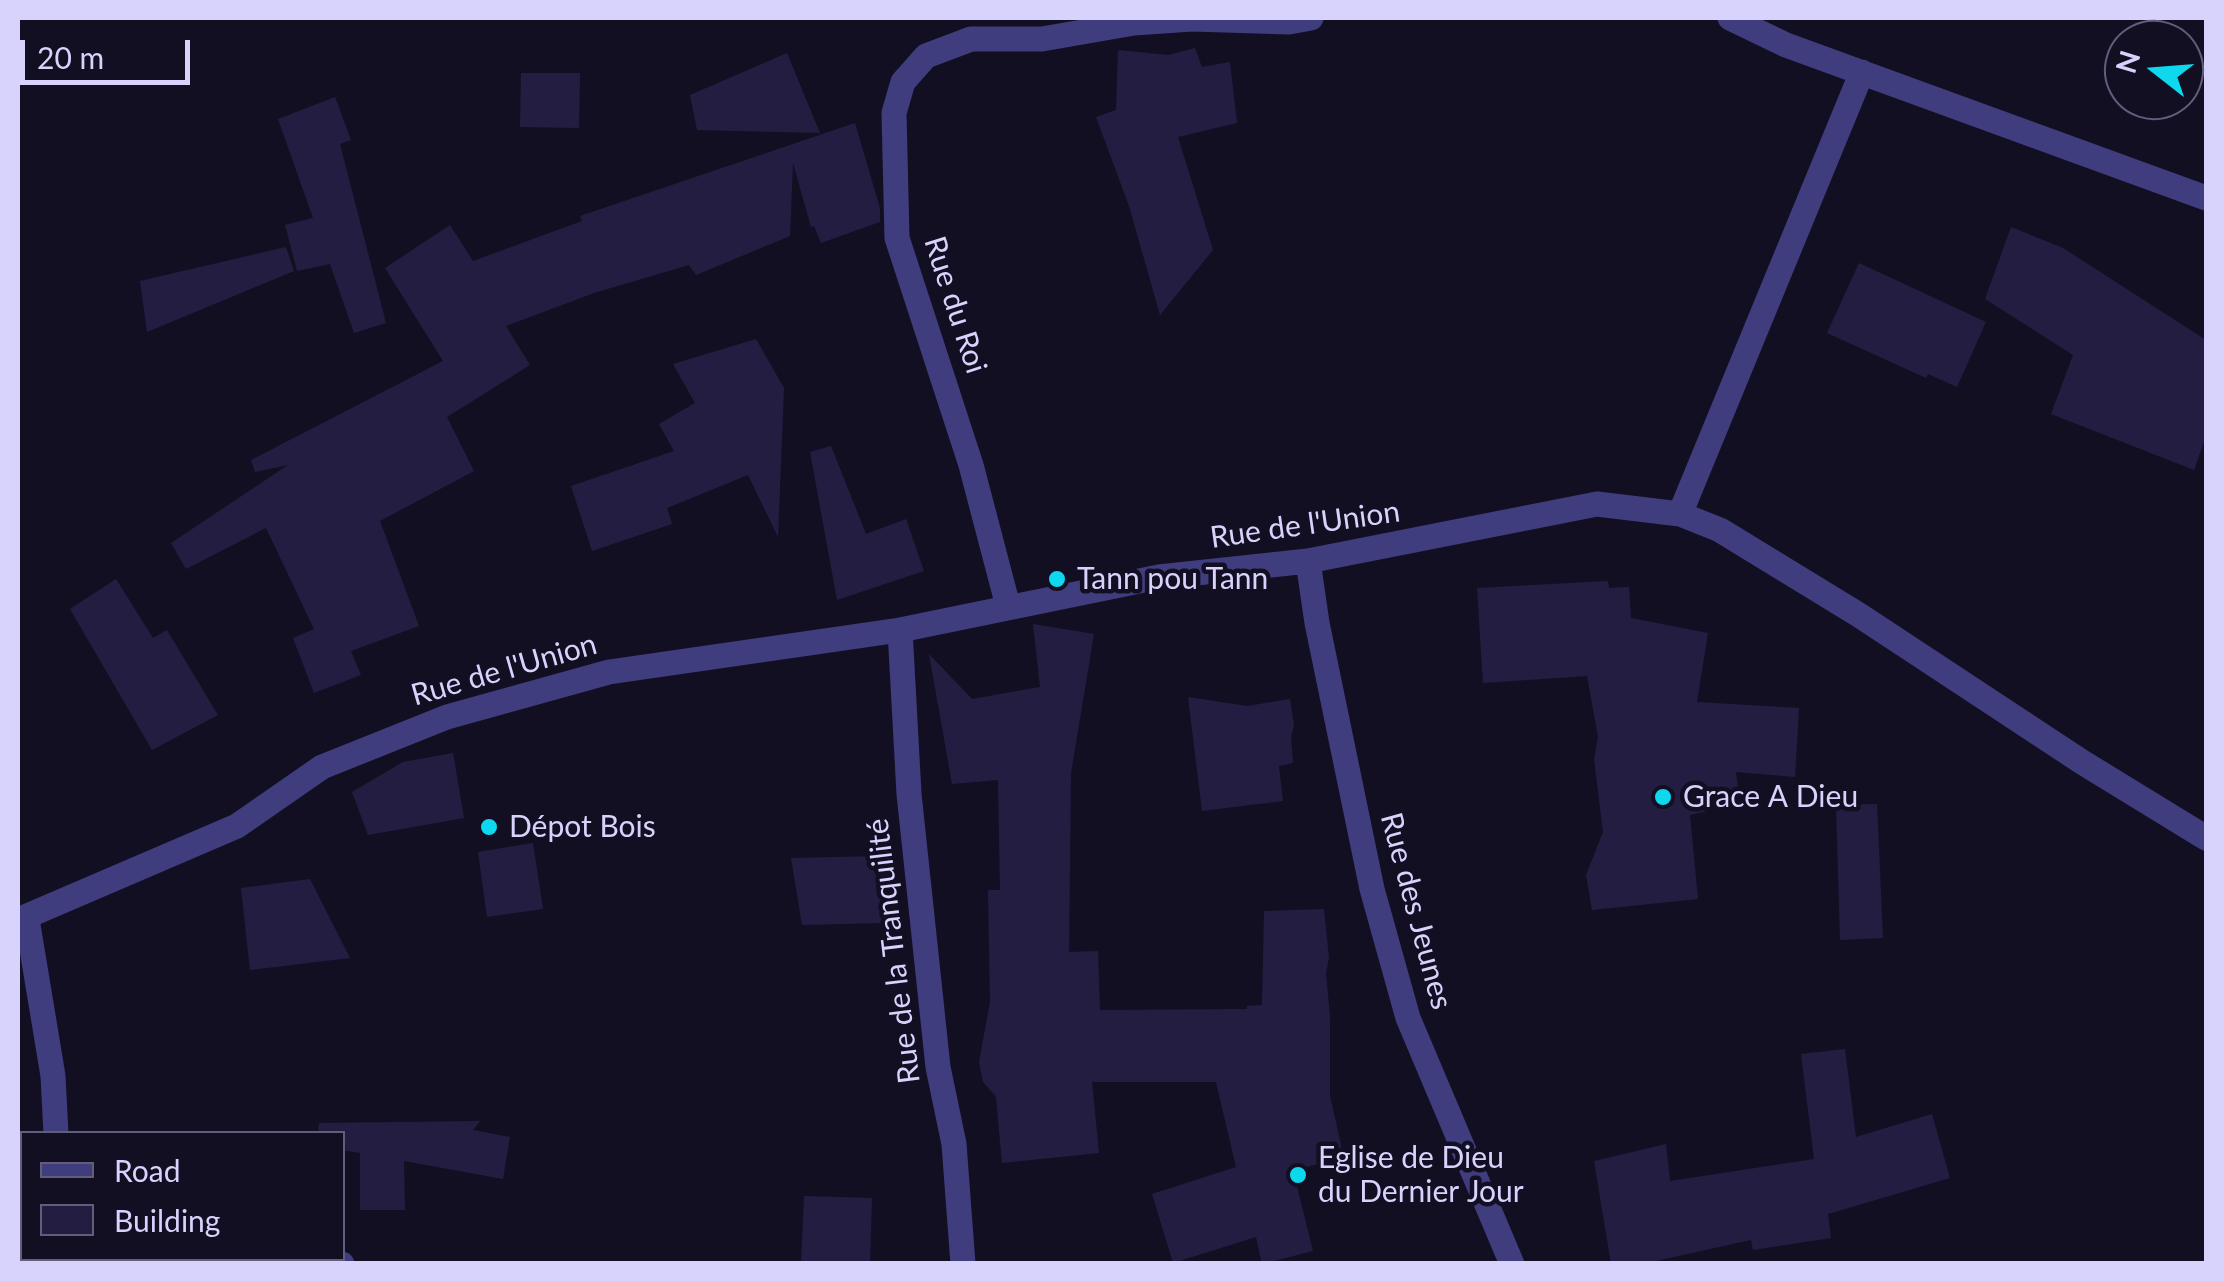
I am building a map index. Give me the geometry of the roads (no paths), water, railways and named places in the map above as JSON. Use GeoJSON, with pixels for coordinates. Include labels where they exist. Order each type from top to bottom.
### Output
{"type":"FeatureCollection","features":[{"type":"Feature","properties":{"kind":"street","name":"Rue du Roi"},"geometry":{"type":"LineString","coordinates":[[1008,606],[966,448],[897,238],[894,114],[903,82],[926,56],[971,39],[1042,39],[1134,23],[1192,19],[1289,22],[1311,18]]}},
{"type":"Feature","properties":{"kind":"street"},"geometry":{"type":"LineString","coordinates":[[1730,18],[1786,44],[2206,198]]}},
{"type":"Feature","properties":{"kind":"street"},"geometry":{"type":"LineString","coordinates":[[1680,514],[1862,72]]}},
{"type":"Feature","properties":{"kind":"street","name":"Rue de l'Union"},"geometry":{"type":"LineString","coordinates":[[22,920],[236,826],[322,767],[446,717],[608,672],[900,630],[1159,578],[1308,561],[1597,504],[1680,514],[1720,530],[2206,838]]}},
{"type":"Feature","properties":{"kind":"street","name":"Rue des Jeunes"},"geometry":{"type":"LineString","coordinates":[[1308,561],[1317,623],[1372,889],[1408,1018],[1512,1264]]}},
{"type":"Feature","properties":{"kind":"street","name":"Rue de la Tranquilité"},"geometry":{"type":"LineString","coordinates":[[900,630],[909,794],[938,1067],[954,1144],[962,1264]]}},
{"type":"Feature","properties":{"kind":"street"},"geometry":{"type":"LineString","coordinates":[[22,920],[53,1076],[56,1131]]}},
{"type":"Feature","properties":{"kind":"place","name":"Tann pou Tann"},"geometry":{"type":"Point","coordinates":[1057,579]}},
{"type":"Feature","properties":{"kind":"place","name":"Grace A Dieu"},"geometry":{"type":"Point","coordinates":[1663,797]}},
{"type":"Feature","properties":{"kind":"place","name":"Dépot Bois"},"geometry":{"type":"Point","coordinates":[489,827]}},
{"type":"Feature","properties":{"kind":"place","name":"Eglise de Dieu du Dernier Jour"},"geometry":{"type":"Point","coordinates":[1298,1175]}}]}
